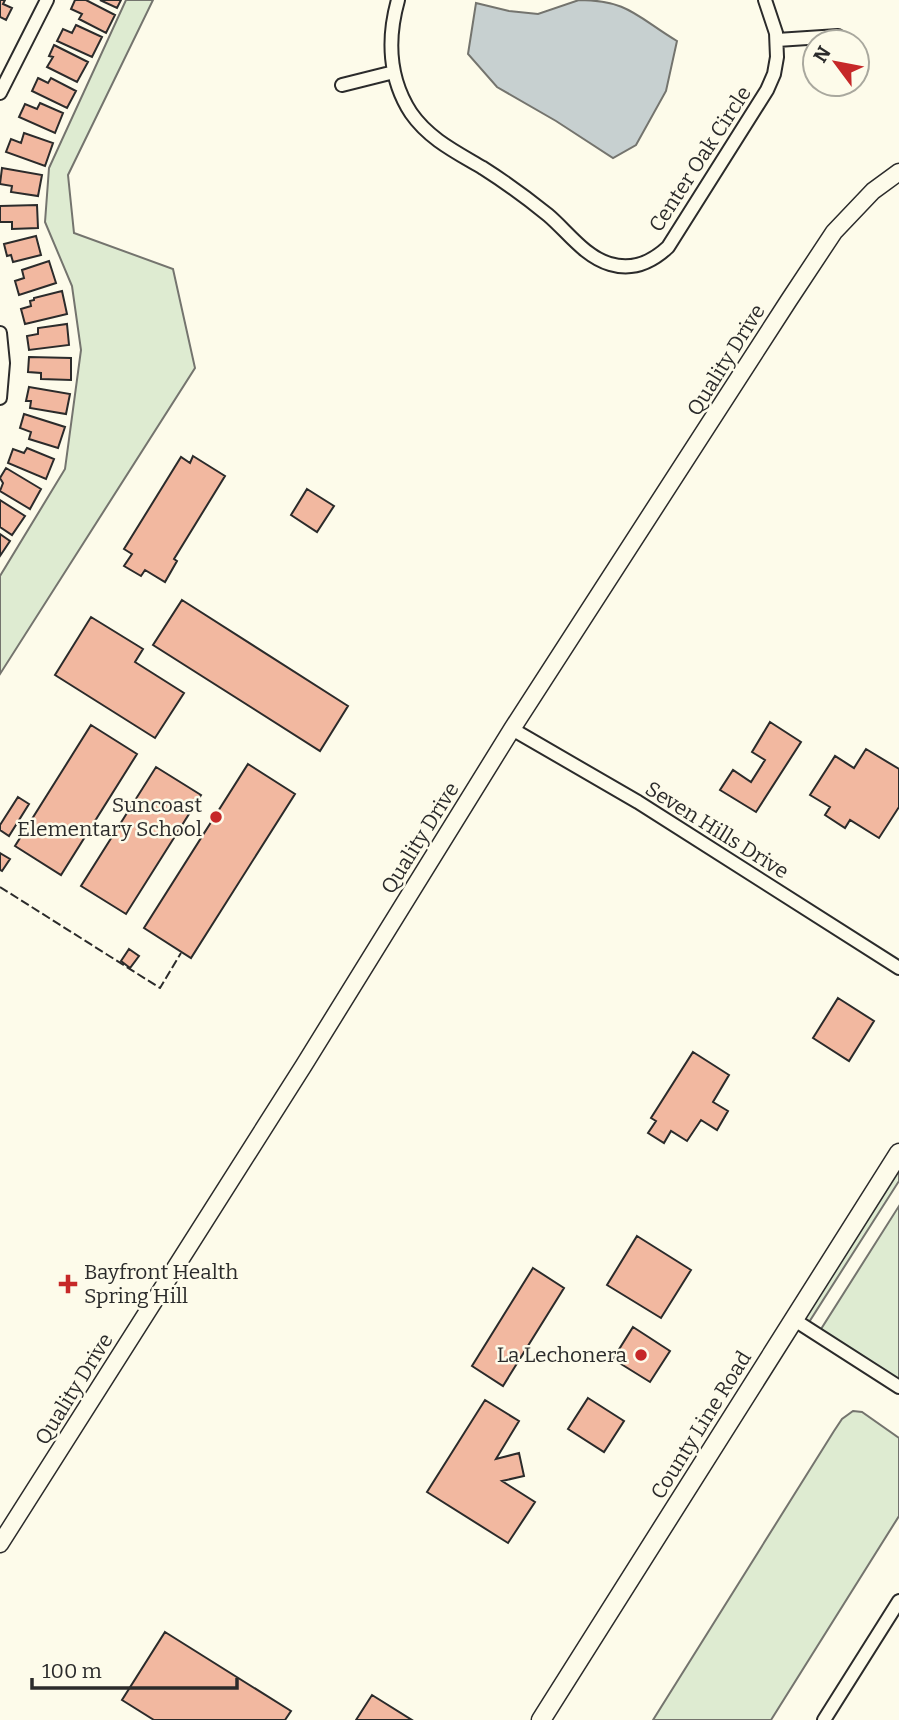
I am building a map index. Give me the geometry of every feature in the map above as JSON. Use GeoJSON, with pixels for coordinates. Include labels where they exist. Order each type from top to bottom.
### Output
{"type":"FeatureCollection","features":[{"type":"Feature","properties":{"kind":"main road","name":"County Line Road"},"geometry":{"type":"LineString","coordinates":[[541,1720],[899,1153]]}},
{"type":"Feature","properties":{"kind":"street"},"geometry":{"type":"LineString","coordinates":[[0,93],[47,0]]}},
{"type":"Feature","properties":{"kind":"street","name":"Center Oak Circle"},"geometry":{"type":"LineString","coordinates":[[398,0],[391,32],[394,72],[401,94],[426,131],[443,145],[516,190],[596,259],[621,267],[635,266],[658,256],[676,236],[767,90],[777,57],[777,40],[765,0]]}},
{"type":"Feature","properties":{"kind":"street"},"geometry":{"type":"LineString","coordinates":[[777,40],[801,38]]}},
{"type":"Feature","properties":{"kind":"street"},"geometry":{"type":"LineString","coordinates":[[342,85],[394,72]]}},
{"type":"Feature","properties":{"kind":"street","name":"Quality Drive"},"geometry":{"type":"LineString","coordinates":[[0,1544],[304,1065],[512,729],[834,232],[873,191],[899,172]]}},
{"type":"Feature","properties":{"kind":"street"},"geometry":{"type":"LineString","coordinates":[[0,333],[3,363],[0,398]]}},
{"type":"Feature","properties":{"kind":"street","name":"Seven Hills Drive"},"geometry":{"type":"LineString","coordinates":[[512,729],[638,802],[899,968]]}},
{"type":"Feature","properties":{"kind":"street"},"geometry":{"type":"LineString","coordinates":[[793,1319],[899,1387]]}},
{"type":"Feature","properties":{"kind":"street"},"geometry":{"type":"LineString","coordinates":[[824,1720],[899,1601]]}},
{"type":"Feature","properties":{"kind":"green space"},"geometry":{"type":"Polygon","coordinates":[[[126,0],[153,0],[68,175],[74,233],[173,269],[195,368],[0,674],[0,576],[65,469],[81,350],[72,286],[45,222],[49,168],[126,0]]]}},
{"type":"Feature","properties":{"kind":"green space"},"geometry":{"type":"Polygon","coordinates":[[[899,1168],[899,1181],[804,1330],[798,1326],[899,1168]]]}},
{"type":"Feature","properties":{"kind":"green space"},"geometry":{"type":"Polygon","coordinates":[[[899,1206],[899,1388],[816,1337],[899,1206]]]}},
{"type":"Feature","properties":{"kind":"green space"},"geometry":{"type":"Polygon","coordinates":[[[853,1411],[862,1412],[899,1438],[899,1516],[771,1720],[653,1720],[834,1431],[842,1419],[853,1411]]]}},
{"type":"Feature","properties":{"kind":"shaded area"},"geometry":{"type":"Polygon","coordinates":[[[579,0],[621,7],[677,41],[666,91],[636,145],[613,158],[497,87],[468,54],[476,3],[509,11],[538,14],[579,0]]]}},
{"type":"Feature","properties":{"kind":"building"},"geometry":{"type":"Polygon","coordinates":[[[0,0],[5,0],[3,4],[12,8],[6,20],[0,17],[0,0]]]}},
{"type":"Feature","properties":{"kind":"building"},"geometry":{"type":"Polygon","coordinates":[[[75,0],[86,0],[115,15],[106,33],[79,19],[82,14],[71,9],[75,0]]]}},
{"type":"Feature","properties":{"kind":"building"},"geometry":{"type":"Polygon","coordinates":[[[100,0],[121,0],[117,8],[100,0]]]}},
{"type":"Feature","properties":{"kind":"building"},"geometry":{"type":"Polygon","coordinates":[[[76,25],[102,37],[92,57],[57,41],[63,29],[72,33],[76,25]]]}},
{"type":"Feature","properties":{"kind":"building"},"geometry":{"type":"Polygon","coordinates":[[[54,45],[88,62],[77,82],[47,67],[53,57],[49,56],[54,45]]]}},
{"type":"Feature","properties":{"kind":"building"},"geometry":{"type":"Polygon","coordinates":[[[38,78],[48,83],[51,78],[76,91],[67,108],[32,91],[38,78]]]}},
{"type":"Feature","properties":{"kind":"building"},"geometry":{"type":"Polygon","coordinates":[[[40,103],[63,113],[55,133],[19,117],[25,104],[37,109],[40,103]]]}},
{"type":"Feature","properties":{"kind":"building"},"geometry":{"type":"Polygon","coordinates":[[[24,133],[53,143],[45,166],[6,152],[11,139],[21,143],[24,133]]]}},
{"type":"Feature","properties":{"kind":"building"},"geometry":{"type":"Polygon","coordinates":[[[2,168],[42,175],[38,196],[11,192],[12,186],[0,184],[2,168]]]}},
{"type":"Feature","properties":{"kind":"building"},"geometry":{"type":"Polygon","coordinates":[[[37,205],[38,228],[12,229],[12,222],[0,222],[0,206],[37,205]]]}},
{"type":"Feature","properties":{"kind":"building"},"geometry":{"type":"Polygon","coordinates":[[[36,236],[41,255],[13,262],[11,255],[7,256],[4,244],[36,236]]]}},
{"type":"Feature","properties":{"kind":"building"},"geometry":{"type":"Polygon","coordinates":[[[49,261],[56,283],[19,295],[15,281],[24,278],[22,270],[49,261]]]}},
{"type":"Feature","properties":{"kind":"building"},"geometry":{"type":"Polygon","coordinates":[[[62,291],[67,314],[25,324],[21,309],[31,306],[30,301],[34,298],[62,291]]]}},
{"type":"Feature","properties":{"kind":"building"},"geometry":{"type":"Polygon","coordinates":[[[67,324],[69,345],[29,350],[27,336],[38,334],[38,328],[67,324]]]}},
{"type":"Feature","properties":{"kind":"building"},"geometry":{"type":"Polygon","coordinates":[[[29,357],[71,358],[71,380],[41,379],[41,373],[28,372],[29,357]]]}},
{"type":"Feature","properties":{"kind":"building"},"geometry":{"type":"Polygon","coordinates":[[[29,387],[70,394],[66,414],[30,408],[31,401],[26,401],[29,387]]]}},
{"type":"Feature","properties":{"kind":"building"},"geometry":{"type":"Polygon","coordinates":[[[24,414],[65,427],[58,448],[29,439],[31,432],[20,428],[24,414]]]}},
{"type":"Feature","properties":{"kind":"building"},"geometry":{"type":"Polygon","coordinates":[[[27,448],[54,459],[46,479],[8,463],[13,449],[24,453],[27,448]]]}},
{"type":"Feature","properties":{"kind":"building"},"geometry":{"type":"Polygon","coordinates":[[[193,456],[225,476],[174,559],[177,561],[165,582],[145,570],[141,576],[124,566],[132,554],[124,549],[181,457],[190,463],[193,456]]]}},
{"type":"Feature","properties":{"kind":"building"},"geometry":{"type":"Polygon","coordinates":[[[6,468],[41,489],[30,509],[0,491],[3,483],[0,478],[6,468]]]}},
{"type":"Feature","properties":{"kind":"building"},"geometry":{"type":"Polygon","coordinates":[[[307,489],[334,506],[317,532],[291,515],[307,489]]]}},
{"type":"Feature","properties":{"kind":"building"},"geometry":{"type":"Polygon","coordinates":[[[0,500],[25,516],[12,535],[0,527],[0,500]]]}},
{"type":"Feature","properties":{"kind":"building"},"geometry":{"type":"Polygon","coordinates":[[[0,534],[10,541],[0,556],[0,534]]]}},
{"type":"Feature","properties":{"kind":"building"},"geometry":{"type":"Polygon","coordinates":[[[182,600],[348,706],[320,751],[153,645],[182,600]]]}},
{"type":"Feature","properties":{"kind":"building"},"geometry":{"type":"Polygon","coordinates":[[[91,617],[143,649],[135,662],[184,693],[155,738],[55,675],[91,617]]]}},
{"type":"Feature","properties":{"kind":"building"},"geometry":{"type":"Polygon","coordinates":[[[770,722],[801,742],[756,812],[720,790],[733,770],[751,782],[765,760],[752,752],[770,722]]]}},
{"type":"Feature","properties":{"kind":"building"},"geometry":{"type":"Polygon","coordinates":[[[91,725],[137,754],[61,875],[15,846],[91,725]]]}},
{"type":"Feature","properties":{"kind":"building"},"geometry":{"type":"Polygon","coordinates":[[[866,749],[899,769],[899,807],[879,838],[850,820],[845,828],[825,815],[830,807],[810,795],[835,756],[854,768],[866,749]]]}},
{"type":"Feature","properties":{"kind":"building"},"geometry":{"type":"Polygon","coordinates":[[[248,764],[295,794],[191,958],[144,928],[248,764]]]}},
{"type":"Feature","properties":{"kind":"building"},"geometry":{"type":"Polygon","coordinates":[[[156,767],[201,795],[126,914],[81,886],[156,767]]]}},
{"type":"Feature","properties":{"kind":"building"},"geometry":{"type":"Polygon","coordinates":[[[18,797],[29,804],[9,836],[0,830],[0,825],[18,797]]]}},
{"type":"Feature","properties":{"kind":"building"},"geometry":{"type":"Polygon","coordinates":[[[0,853],[10,859],[2,871],[0,870],[0,853]]]}},
{"type":"Feature","properties":{"kind":"building"},"geometry":{"type":"Polygon","coordinates":[[[129,949],[139,956],[130,968],[121,961],[129,949]]]}},
{"type":"Feature","properties":{"kind":"building"},"geometry":{"type":"Polygon","coordinates":[[[838,998],[874,1021],[849,1061],[813,1038],[838,998]]]}},
{"type":"Feature","properties":{"kind":"building"},"geometry":{"type":"Polygon","coordinates":[[[693,1052],[729,1075],[713,1102],[728,1111],[717,1130],[701,1120],[687,1141],[671,1131],[664,1143],[648,1133],[656,1121],[651,1118],[693,1052]]]}},
{"type":"Feature","properties":{"kind":"building"},"geometry":{"type":"Polygon","coordinates":[[[637,1236],[691,1270],[661,1318],[607,1285],[637,1236]]]}},
{"type":"Feature","properties":{"kind":"building"},"geometry":{"type":"Polygon","coordinates":[[[533,1268],[564,1288],[503,1386],[472,1366],[533,1268]]]}},
{"type":"Feature","properties":{"kind":"building","name":"La Lechonera"},"geometry":{"type":"Polygon","coordinates":[[[633,1327],[670,1351],[650,1382],[613,1359],[633,1327]]]}},
{"type":"Feature","properties":{"kind":"building"},"geometry":{"type":"Polygon","coordinates":[[[588,1398],[624,1421],[604,1452],[568,1429],[588,1398]]]}},
{"type":"Feature","properties":{"kind":"building"},"geometry":{"type":"Polygon","coordinates":[[[485,1400],[519,1421],[496,1459],[519,1453],[524,1476],[502,1481],[535,1502],[508,1543],[427,1492],[485,1400]]]}},
{"type":"Feature","properties":{"kind":"building"},"geometry":{"type":"Polygon","coordinates":[[[165,1632],[291,1711],[285,1720],[154,1720],[122,1700],[165,1632]]]}},
{"type":"Feature","properties":{"kind":"building"},"geometry":{"type":"Polygon","coordinates":[[[372,1695],[412,1720],[356,1720],[372,1695]]]}},
{"type":"Feature","properties":{"kind":"fence"},"geometry":{"type":"LineString","coordinates":[[0,887],[160,988],[181,953]]}},
{"type":"Feature","properties":{"kind":"place","name":"Suncoast Elementary School"},"geometry":{"type":"Point","coordinates":[216,817]}},
{"type":"Feature","properties":{"kind":"place","name":"Bayfront Health Spring Hill"},"geometry":{"type":"Point","coordinates":[68,1284]}},
{"type":"Feature","properties":{"kind":"place","name":"La Lechonera"},"geometry":{"type":"Point","coordinates":[641,1355]}}]}
